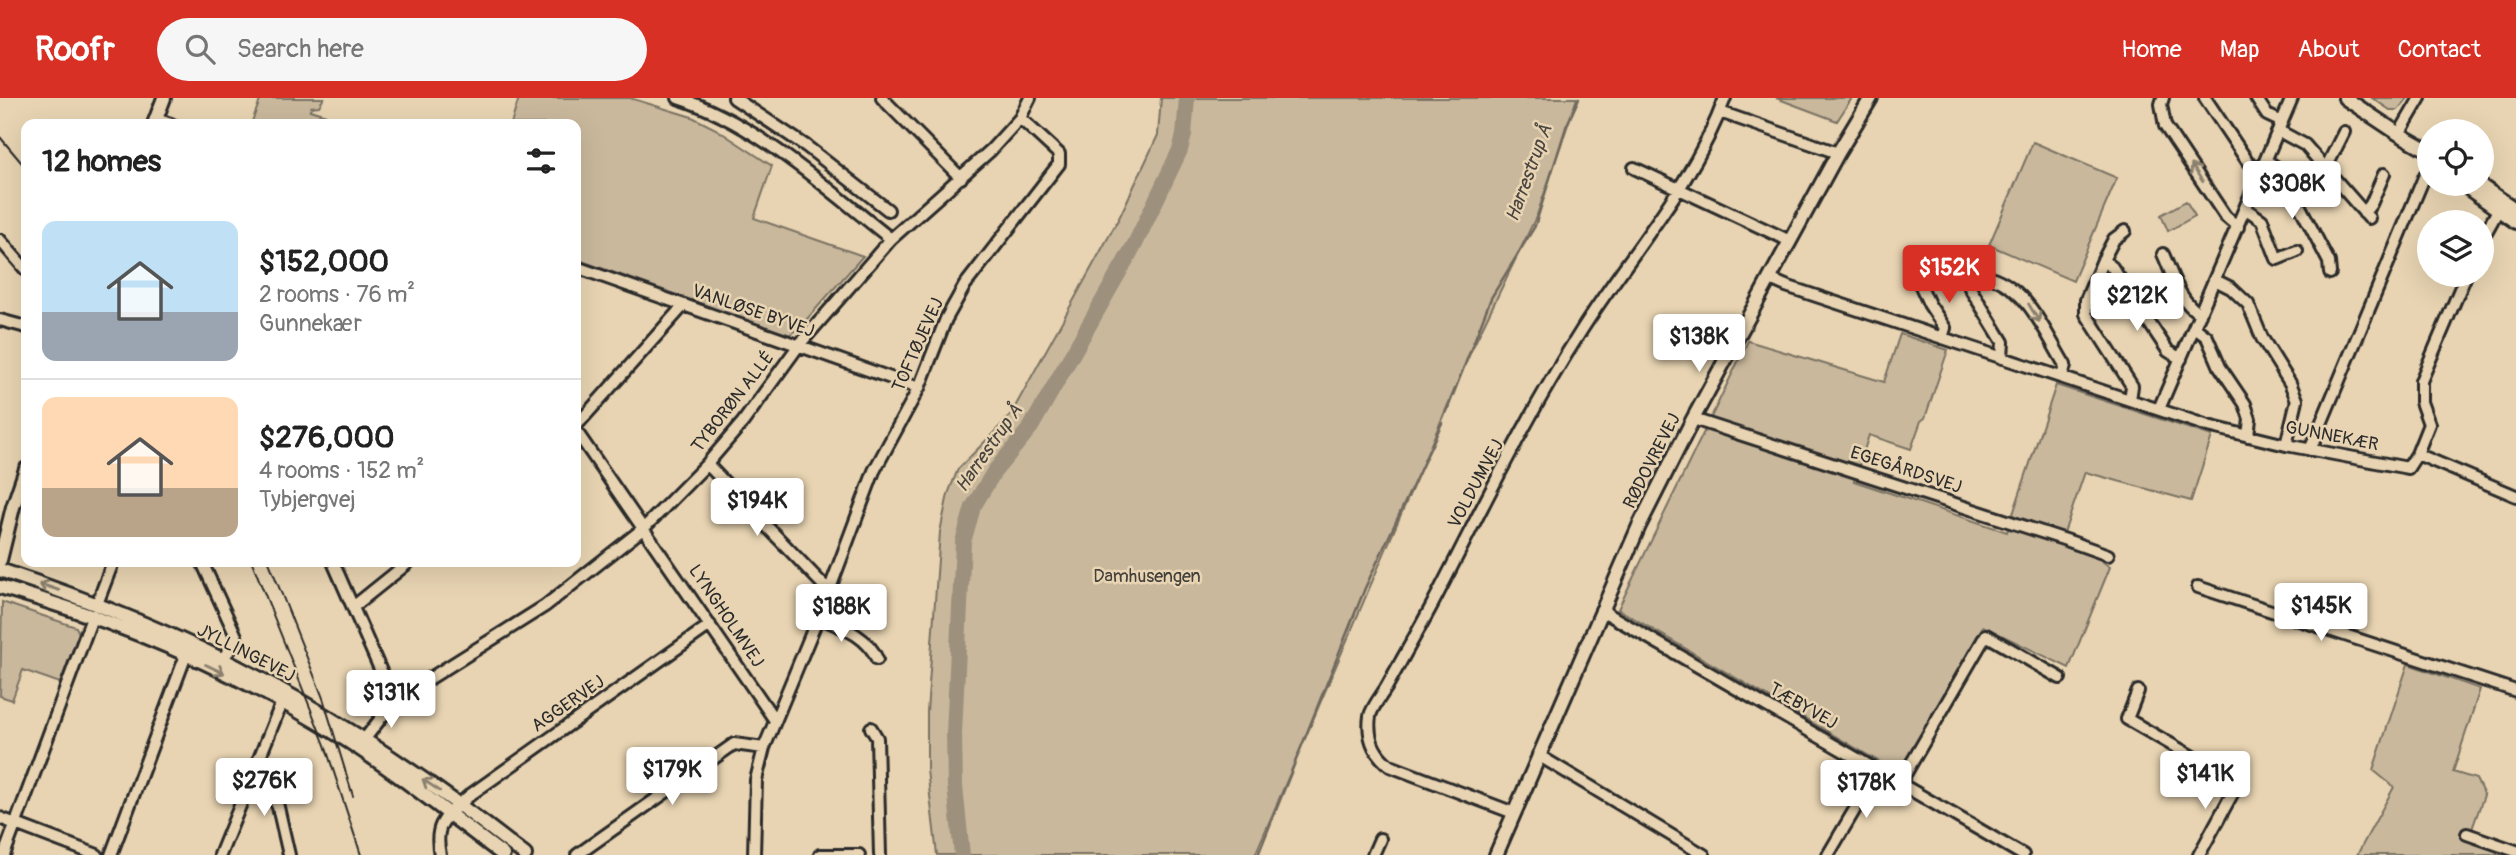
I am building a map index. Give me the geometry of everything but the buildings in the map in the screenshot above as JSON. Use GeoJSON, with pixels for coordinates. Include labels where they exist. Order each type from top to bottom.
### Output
{"type":"FeatureCollection","features":[{"type":"Feature","properties":{"kind":"street"},"geometry":{"type":"LineString","coordinates":[[156,119],[164,98]]}},
{"type":"Feature","properties":{"kind":"street"},"geometry":{"type":"LineString","coordinates":[[678,98],[722,116],[794,162],[891,239]]}},
{"type":"Feature","properties":{"kind":"street"},"geometry":{"type":"LineString","coordinates":[[734,98],[806,146],[888,210]]}},
{"type":"Feature","properties":{"kind":"street"},"geometry":{"type":"LineString","coordinates":[[882,98],[961,178]]}},
{"type":"Feature","properties":{"kind":"street","name":"TYBORØN ALLÉ"},"geometry":{"type":"LineString","coordinates":[[364,740],[394,701],[545,606],[644,528],[707,464],[743,422],[799,345],[891,239],[991,150],[1020,118],[1030,98]]}},
{"type":"Feature","properties":{"kind":"street","name":"VOLDUMVEJ"},"geometry":{"type":"LineString","coordinates":[[1514,813],[1390,766],[1373,749],[1370,714],[1407,650],[1549,383],[1581,330],[1680,189],[1725,98]]}},
{"type":"Feature","properties":{"kind":"street","name":"RØDOVREVEJ"},"geometry":{"type":"LineString","coordinates":[[1496,855],[1634,535],[1693,419],[1838,153],[1871,98]]}},
{"type":"Feature","properties":{"kind":"street"},"geometry":{"type":"LineString","coordinates":[[2163,98],[2161,104],[2165,126],[2225,216],[2238,227]]}},
{"type":"Feature","properties":{"kind":"street"},"geometry":{"type":"LineString","coordinates":[[2205,98],[2248,162],[2282,172],[2329,262],[2330,273]]}},
{"type":"Feature","properties":{"kind":"street"},"geometry":{"type":"LineString","coordinates":[[2256,98],[2267,115],[2305,145],[2367,215],[2384,174]]}},
{"type":"Feature","properties":{"kind":"street"},"geometry":{"type":"LineString","coordinates":[[2159,409],[2292,98]]}},
{"type":"Feature","properties":{"kind":"street"},"geometry":{"type":"LineString","coordinates":[[2345,98],[2417,144]]}},
{"type":"Feature","properties":{"kind":"street"},"geometry":{"type":"LineString","coordinates":[[2399,134],[2420,98]]}},
{"type":"Feature","properties":{"kind":"street"},"geometry":{"type":"LineString","coordinates":[[1720,112],[1838,153]]}},
{"type":"Feature","properties":{"kind":"street","name":"TOFTØJEVEJ"},"geometry":{"type":"LineString","coordinates":[[754,855],[756,780],[764,748],[829,591],[874,471],[906,415],[946,319],[965,285],[1059,164],[1059,154],[1020,118]]}},
{"type":"Feature","properties":{"kind":"street"},"geometry":{"type":"LineString","coordinates":[[2326,168],[2344,132]]}},
{"type":"Feature","properties":{"kind":"street"},"geometry":{"type":"LineString","coordinates":[[2399,134],[2417,152]]}},
{"type":"Feature","properties":{"kind":"street"},"geometry":{"type":"LineString","coordinates":[[794,162],[806,146]]}},
{"type":"Feature","properties":{"kind":"street"},"geometry":{"type":"LineString","coordinates":[[1634,168],[1790,241]]}},
{"type":"Feature","properties":{"kind":"street"},"geometry":{"type":"LineString","coordinates":[[2310,450],[2417,194]]}},
{"type":"Feature","properties":{"kind":"street"},"geometry":{"type":"LineString","coordinates":[[2484,196],[2501,205]]}},
{"type":"Feature","properties":{"kind":"street"},"geometry":{"type":"LineString","coordinates":[[2491,196],[2515,218]]}},
{"type":"Feature","properties":{"kind":"street"},"geometry":{"type":"LineString","coordinates":[[2494,218],[2501,205]]}},
{"type":"Feature","properties":{"kind":"street"},"geometry":{"type":"LineString","coordinates":[[2246,209],[2262,220],[2277,259],[2297,250]]}},
{"type":"Feature","properties":{"kind":"street"},"geometry":{"type":"LineString","coordinates":[[2125,231],[2114,239],[2103,260],[2086,300],[2086,314],[2132,386],[2130,400]]}},
{"type":"Feature","properties":{"kind":"street"},"geometry":{"type":"LineString","coordinates":[[0,240],[21,264]]}},
{"type":"Feature","properties":{"kind":"street"},"geometry":{"type":"LineString","coordinates":[[2163,254],[2183,299],[2200,314]]}},
{"type":"Feature","properties":{"kind":"street"},"geometry":{"type":"LineString","coordinates":[[2103,260],[2112,267],[2168,351],[2181,359]]}},
{"type":"Feature","properties":{"kind":"street","name":"VANLØSE BYVEJ"},"geometry":{"type":"LineString","coordinates":[[581,269],[919,388]]}},
{"type":"Feature","properties":{"kind":"street"},"geometry":{"type":"LineString","coordinates":[[2001,358],[2003,342],[1970,288],[1975,276],[1982,274],[2013,289],[2027,302],[2065,365],[2062,377]]}},
{"type":"Feature","properties":{"kind":"street"},"geometry":{"type":"LineString","coordinates":[[1916,275],[1929,304],[1945,328],[1942,338]]}},
{"type":"Feature","properties":{"kind":"street","name":"GUNNEKÆR"},"geometry":{"type":"LineString","coordinates":[[1770,279],[2001,358],[2248,436],[2408,468],[2417,454]]}},
{"type":"Feature","properties":{"kind":"street"},"geometry":{"type":"LineString","coordinates":[[2215,280],[2231,288],[2248,304],[2262,338],[2290,383],[2297,400],[2286,445]]}},
{"type":"Feature","properties":{"kind":"street"},"geometry":{"type":"LineString","coordinates":[[2461,287],[2421,381],[2421,402],[2429,424],[2417,454],[2516,496]]}},
{"type":"Feature","properties":{"kind":"street"},"geometry":{"type":"LineString","coordinates":[[581,422],[684,305]]}},
{"type":"Feature","properties":{"kind":"street"},"geometry":{"type":"LineString","coordinates":[[0,320],[21,326]]}},
{"type":"Feature","properties":{"kind":"street"},"geometry":{"type":"LineString","coordinates":[[2194,328],[2207,337],[2221,367],[2245,404],[2250,419],[2248,436]]}},
{"type":"Feature","properties":{"kind":"street","name":"EGEGÅRDSVEJ"},"geometry":{"type":"LineString","coordinates":[[1693,419],[2108,555]]}},
{"type":"Feature","properties":{"kind":"street","name":"LYNGHOLMVEJ"},"geometry":{"type":"LineString","coordinates":[[581,435],[773,722]]}},
{"type":"Feature","properties":{"kind":"street"},"geometry":{"type":"LineString","coordinates":[[707,464],[829,591]]}},
{"type":"Feature","properties":{"kind":"street"},"geometry":{"type":"LineString","coordinates":[[0,560],[21,484]]}},
{"type":"Feature","properties":{"kind":"street"},"geometry":{"type":"LineString","coordinates":[[0,530],[13,507]]}},
{"type":"Feature","properties":{"kind":"street"},"geometry":{"type":"LineString","coordinates":[[4,855],[111,567]]}},
{"type":"Feature","properties":{"kind":"street"},"geometry":{"type":"LineString","coordinates":[[204,567],[236,636],[233,646],[222,659]]}},
{"type":"Feature","properties":{"kind":"street"},"geometry":{"type":"LineString","coordinates":[[334,567],[394,701]]}},
{"type":"Feature","properties":{"kind":"street"},"geometry":{"type":"LineString","coordinates":[[353,607],[403,567]]}},
{"type":"Feature","properties":{"kind":"street","name":"JYLLINGEVEJ"},"geometry":{"type":"LineString","coordinates":[[0,570],[222,659],[297,699],[460,804],[525,855]]}},
{"type":"Feature","properties":{"kind":"street","name":"JYLLINGEVEJ"},"geometry":{"type":"LineString","coordinates":[[0,587],[95,610],[282,702],[343,738],[503,855]]}},
{"type":"Feature","properties":{"kind":"street"},"geometry":{"type":"LineString","coordinates":[[2198,587],[2516,691]]}},
{"type":"Feature","properties":{"kind":"street","name":"TÆBYVEJ"},"geometry":{"type":"LineString","coordinates":[[1601,610],[2023,855]]}},
{"type":"Feature","properties":{"kind":"street"},"geometry":{"type":"LineString","coordinates":[[818,617],[850,631],[873,648],[877,659]]}},
{"type":"Feature","properties":{"kind":"street","name":"AGGERVEJ"},"geometry":{"type":"LineString","coordinates":[[449,814],[478,789],[710,625]]}},
{"type":"Feature","properties":{"kind":"street"},"geometry":{"type":"LineString","coordinates":[[1900,783],[1986,635],[2060,678]]}},
{"type":"Feature","properties":{"kind":"street"},"geometry":{"type":"LineString","coordinates":[[111,855],[186,655]]}},
{"type":"Feature","properties":{"kind":"street"},"geometry":{"type":"LineString","coordinates":[[2138,691],[2127,719],[2238,783],[2199,855]]}},
{"type":"Feature","properties":{"kind":"street"},"geometry":{"type":"LineString","coordinates":[[220,855],[282,702]]}},
{"type":"Feature","properties":{"kind":"street"},"geometry":{"type":"LineString","coordinates":[[871,728],[877,738],[880,855]]}},
{"type":"Feature","properties":{"kind":"street"},"geometry":{"type":"LineString","coordinates":[[577,855],[734,744],[764,748]]}},
{"type":"Feature","properties":{"kind":"street"},"geometry":{"type":"LineString","coordinates":[[1538,755],[1704,855]]}},
{"type":"Feature","properties":{"kind":"street"},"geometry":{"type":"LineString","coordinates":[[1828,855],[1878,770]]}},
{"type":"Feature","properties":{"kind":"street"},"geometry":{"type":"LineString","coordinates":[[252,773],[270,790],[278,807],[289,855]]}},
{"type":"Feature","properties":{"kind":"street"},"geometry":{"type":"LineString","coordinates":[[440,855],[437,839],[441,822],[449,814]]}},
{"type":"Feature","properties":{"kind":"street"},"geometry":{"type":"LineString","coordinates":[[0,818],[97,855]]}},
{"type":"Feature","properties":{"kind":"street"},"geometry":{"type":"LineString","coordinates":[[2467,834],[2516,851]]}},
{"type":"Feature","properties":{"kind":"street"},"geometry":{"type":"LineString","coordinates":[[1373,855],[1380,839]]}},
{"type":"Feature","properties":{"kind":"street"},"geometry":{"type":"LineString","coordinates":[[820,855],[859,855]]}},
{"type":"Feature","properties":{"kind":"green space"},"geometry":{"type":"Polygon","coordinates":[[[261,98],[324,98],[319,106],[311,107],[310,110],[326,115],[325,119],[253,119],[261,98]]]}},
{"type":"Feature","properties":{"kind":"green space"},"geometry":{"type":"Polygon","coordinates":[[[519,98],[630,98],[692,117],[716,129],[772,166],[754,218],[863,256],[799,328],[789,335],[581,261],[581,119],[513,119],[519,98]]]}},
{"type":"Feature","properties":{"kind":"green space","name":"Damhusengen"},"geometry":{"type":"Polygon","coordinates":[[[1161,98],[1577,98],[1537,215],[1471,351],[1255,855],[937,855],[927,770],[927,712],[940,532],[948,494],[958,469],[1010,416],[1120,216],[1158,135],[1161,98]]]}},
{"type":"Feature","properties":{"kind":"green space"},"geometry":{"type":"Polygon","coordinates":[[[1776,98],[1852,98],[1837,121],[1776,98]]]}},
{"type":"Feature","properties":{"kind":"green space"},"geometry":{"type":"Polygon","coordinates":[[[2372,98],[2408,98],[2398,110],[2390,110],[2372,98]]]}},
{"type":"Feature","properties":{"kind":"green space"},"geometry":{"type":"Polygon","coordinates":[[[2033,142],[2117,178],[2073,281],[1989,245],[2033,142]]]}},
{"type":"Feature","properties":{"kind":"green space"},"geometry":{"type":"Polygon","coordinates":[[[2186,201],[2195,216],[2168,231],[2161,215],[2186,201]]]}},
{"type":"Feature","properties":{"kind":"green space"},"geometry":{"type":"Polygon","coordinates":[[[1900,334],[1948,350],[1925,418],[1921,421],[1911,449],[1869,435],[1854,481],[2007,532],[2056,385],[2212,436],[2191,501],[2085,472],[2064,533],[2110,567],[2069,668],[1983,626],[1900,774],[1618,609],[1748,341],[1884,382],[1900,334]]]}},
{"type":"Feature","properties":{"kind":"green space"},"geometry":{"type":"Polygon","coordinates":[[[2,602],[76,627],[79,633],[60,683],[23,670],[12,700],[0,696],[2,602]]]}},
{"type":"Feature","properties":{"kind":"green space"},"geometry":{"type":"Polygon","coordinates":[[[2408,664],[2480,689],[2453,772],[2476,779],[2484,795],[2471,832],[2506,844],[2504,853],[2510,855],[2357,855],[2394,787],[2373,770],[2408,664]]]}},
{"type":"Feature","properties":{"kind":"waterway","name":"Harrestrup Å"},"geometry":{"type":"LineString","coordinates":[[962,855],[955,786],[954,734],[963,542],[973,507],[994,472],[1031,427],[1135,244],[1180,150],[1187,98]]}},
{"type":"Feature","properties":{"kind":"waterway","name":"Harrestrup Å"},"geometry":{"type":"LineString","coordinates":[[1446,413],[1491,298],[1535,226],[1566,127],[1579,98]]}},
{"type":"Feature","properties":{"kind":"waterway","name":"Harrestrup Å"},"geometry":{"type":"LineString","coordinates":[[1258,855],[1365,588],[1442,423]]}},
{"type":"Feature","properties":{"kind":"tram line"},"geometry":{"type":"LineString","coordinates":[[0,137],[21,162]]}},
{"type":"Feature","properties":{"kind":"tram line"},"geometry":{"type":"LineString","coordinates":[[254,567],[325,745],[361,855]]}},
{"type":"Feature","properties":{"kind":"tram line"},"geometry":{"type":"LineString","coordinates":[[271,567],[323,698],[353,796]]}}]}
